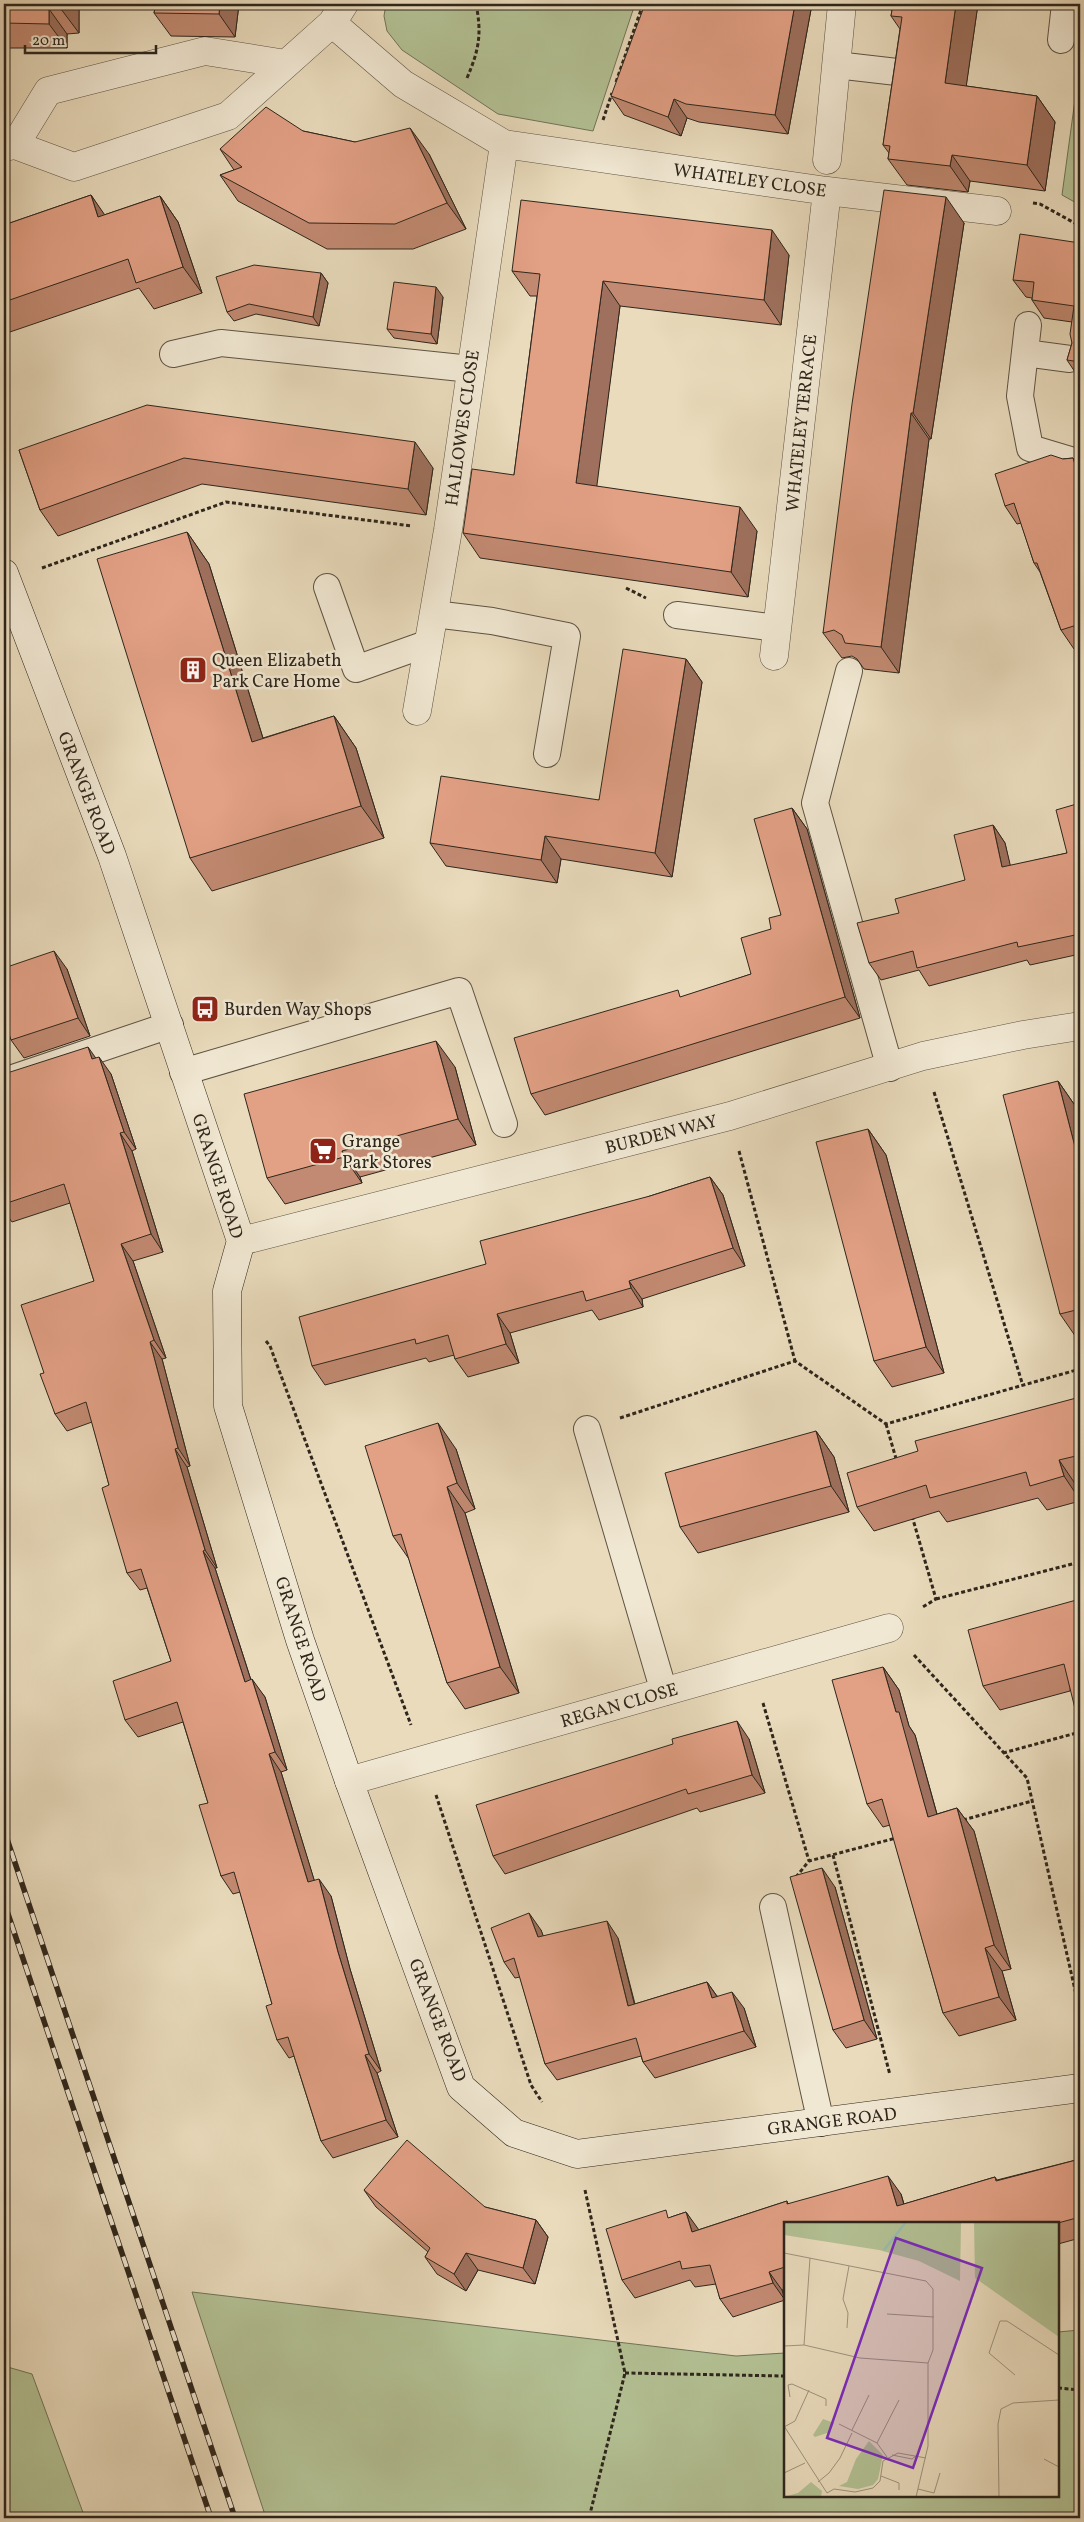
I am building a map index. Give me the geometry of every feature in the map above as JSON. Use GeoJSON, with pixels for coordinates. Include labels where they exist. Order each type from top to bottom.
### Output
{"type":"FeatureCollection","features":[{"type":"Feature","properties":{"kind":"street"},"geometry":{"type":"LineString","coordinates":[[827,160],[842,4]]}},
{"type":"Feature","properties":{"kind":"street"},"geometry":{"type":"LineString","coordinates":[[286,64],[205,51],[48,91],[9,146],[74,167],[228,116],[286,64],[338,13],[403,84],[504,144]]}},
{"type":"Feature","properties":{"kind":"street","name":"WHATELEY CLOSE"},"geometry":{"type":"LineString","coordinates":[[504,144],[827,191],[997,211]]}},
{"type":"Feature","properties":{"kind":"street","name":"HALLOWES CLOSE"},"geometry":{"type":"LineString","coordinates":[[417,711],[448,530],[504,144]]}},
{"type":"Feature","properties":{"kind":"street","name":"WHATELEY TERRACE"},"geometry":{"type":"LineString","coordinates":[[774,656],[827,191]]}},
{"type":"Feature","properties":{"kind":"street","name":"GRANGE ROAD"},"geometry":{"type":"LineString","coordinates":[[5,577],[112,856],[241,1241],[227,1291],[228,1406],[300,1640],[349,1782],[461,2087],[514,2134],[577,2154],[1080,2088]]}},
{"type":"Feature","properties":{"kind":"street","name":"BURDEN WAY"},"geometry":{"type":"LineString","coordinates":[[241,1241],[730,1116],[890,1068],[923,1056],[1023,1035],[1080,1026]]}},
{"type":"Feature","properties":{"kind":"street","name":"REGAN CLOSE"},"geometry":{"type":"LineString","coordinates":[[349,1782],[424,1759],[889,1628]]}},
{"type":"Feature","properties":{"kind":"lane"},"geometry":{"type":"LineString","coordinates":[[1061,40],[1065,4]]}},
{"type":"Feature","properties":{"kind":"lane"},"geometry":{"type":"LineString","coordinates":[[836,65],[897,72]]}},
{"type":"Feature","properties":{"kind":"lane"},"geometry":{"type":"LineString","coordinates":[[1028,325],[1020,396],[1030,448],[1080,463]]}},
{"type":"Feature","properties":{"kind":"lane"},"geometry":{"type":"LineString","coordinates":[[174,354],[221,343],[471,369]]}},
{"type":"Feature","properties":{"kind":"lane"},"geometry":{"type":"LineString","coordinates":[[1025,353],[1070,359]]}},
{"type":"Feature","properties":{"kind":"lane"},"geometry":{"type":"LineString","coordinates":[[327,587],[356,669],[429,643]]}},
{"type":"Feature","properties":{"kind":"lane"},"geometry":{"type":"LineString","coordinates":[[434,614],[492,621],[567,636],[547,754]]}},
{"type":"Feature","properties":{"kind":"lane"},"geometry":{"type":"LineString","coordinates":[[677,615],[778,628]]}},
{"type":"Feature","properties":{"kind":"lane"},"geometry":{"type":"LineString","coordinates":[[849,671],[815,804],[890,1068]]}},
{"type":"Feature","properties":{"kind":"lane"},"geometry":{"type":"LineString","coordinates":[[183,1072],[459,991],[504,1124]]}},
{"type":"Feature","properties":{"kind":"lane"},"geometry":{"type":"LineString","coordinates":[[4,1081],[170,1025]]}},
{"type":"Feature","properties":{"kind":"lane"},"geometry":{"type":"LineString","coordinates":[[587,1429],[664,1692]]}},
{"type":"Feature","properties":{"kind":"lane"},"geometry":{"type":"LineString","coordinates":[[773,1907],[820,2123]]}},
{"type":"Feature","properties":{"kind":"path"},"geometry":{"type":"LineString","coordinates":[[451,113],[477,54],[481,26],[476,4]]}},
{"type":"Feature","properties":{"kind":"path"},"geometry":{"type":"LineString","coordinates":[[591,156],[643,4]]}},
{"type":"Feature","properties":{"kind":"path"},"geometry":{"type":"LineString","coordinates":[[997,211],[1011,201],[1040,204],[1080,226]]}},
{"type":"Feature","properties":{"kind":"path"},"geometry":{"type":"LineString","coordinates":[[5,577],[226,502],[448,530]]}},
{"type":"Feature","properties":{"kind":"path"},"geometry":{"type":"LineString","coordinates":[[923,1056],[1023,1386]]}},
{"type":"Feature","properties":{"kind":"path"},"geometry":{"type":"LineString","coordinates":[[730,1116],[795,1361],[886,1424],[899,1470]]}},
{"type":"Feature","properties":{"kind":"path"},"geometry":{"type":"LineString","coordinates":[[264,1338],[270,1346],[424,1759],[531,2085],[546,2108]]}},
{"type":"Feature","properties":{"kind":"path"},"geometry":{"type":"LineString","coordinates":[[587,1429],[795,1361]]}},
{"type":"Feature","properties":{"kind":"path"},"geometry":{"type":"LineString","coordinates":[[886,1424],[1080,1369]]}},
{"type":"Feature","properties":{"kind":"path"},"geometry":{"type":"LineString","coordinates":[[910,1507],[936,1599]]}},
{"type":"Feature","properties":{"kind":"path"},"geometry":{"type":"LineString","coordinates":[[1080,1562],[936,1599],[889,1628],[1027,1778],[1080,2012]]}},
{"type":"Feature","properties":{"kind":"path"},"geometry":{"type":"LineString","coordinates":[[753,1666],[809,1861]]}},
{"type":"Feature","properties":{"kind":"path"},"geometry":{"type":"LineString","coordinates":[[1002,1753],[1080,1732]]}},
{"type":"Feature","properties":{"kind":"path"},"geometry":{"type":"LineString","coordinates":[[956,1822],[1032,1801]]}},
{"type":"Feature","properties":{"kind":"path"},"geometry":{"type":"LineString","coordinates":[[773,1907],[809,1861],[900,1837]]}},
{"type":"Feature","properties":{"kind":"path"},"geometry":{"type":"LineString","coordinates":[[833,1855],[899,2113]]}},
{"type":"Feature","properties":{"kind":"path"},"geometry":{"type":"LineString","coordinates":[[577,2154],[624,2373],[590,2518]]}},
{"type":"Feature","properties":{"kind":"path"},"geometry":{"type":"LineString","coordinates":[[624,2373],[784,2376]]}},
{"type":"Feature","properties":{"kind":"path"},"geometry":{"type":"LineString","coordinates":[[1059,2388],[1080,2390]]}},
{"type":"Feature","properties":{"kind":"green space"},"geometry":{"type":"Polygon","coordinates":[[[386,4],[635,4],[593,131],[498,114],[402,50],[387,31],[384,16],[386,4]]]}},
{"type":"Feature","properties":{"kind":"green space"},"geometry":{"type":"Polygon","coordinates":[[[1080,84],[1080,205],[1062,195],[1077,85],[1080,84]]]}},
{"type":"Feature","properties":{"kind":"green space"},"geometry":{"type":"Polygon","coordinates":[[[192,2292],[736,2356],[784,2353],[784,2497],[1059,2497],[1059,2332],[1080,2330],[1080,2518],[266,2518],[192,2292]]]}},
{"type":"Feature","properties":{"kind":"green space"},"geometry":{"type":"Polygon","coordinates":[[[4,2366],[32,2374],[85,2518],[4,2518],[4,2366]]]}},
{"type":"Feature","properties":{"kind":"building"},"geometry":{"type":"Polygon","coordinates":[[[4,4],[62,4],[61,9],[49,9],[49,24],[4,23],[4,4]]]}},
{"type":"Feature","properties":{"kind":"building"},"geometry":{"type":"Polygon","coordinates":[[[156,4],[220,4],[219,14],[154,13],[156,4]]]}},
{"type":"Feature","properties":{"kind":"building"},"geometry":{"type":"Polygon","coordinates":[[[645,4],[795,4],[775,115],[686,104],[674,99],[668,117],[611,96],[645,4]]]}},
{"type":"Feature","properties":{"kind":"building"},"geometry":{"type":"Polygon","coordinates":[[[893,4],[956,4],[945,83],[1037,96],[1027,165],[952,155],[950,166],[888,159],[890,146],[883,145],[902,17],[891,16],[893,4]]]}},
{"type":"Feature","properties":{"kind":"building"},"geometry":{"type":"Polygon","coordinates":[[[266,107],[303,131],[355,142],[410,128],[447,203],[395,224],[309,223],[220,175],[242,167],[220,149],[266,107]]]}},
{"type":"Feature","properties":{"kind":"building"},"geometry":{"type":"Polygon","coordinates":[[[884,190],[946,197],[913,413],[911,413],[881,647],[845,643],[842,635],[834,630],[823,633],[852,404],[884,190]]]}},
{"type":"Feature","properties":{"kind":"building"},"geometry":{"type":"Polygon","coordinates":[[[91,195],[98,217],[160,196],[183,267],[136,283],[128,259],[4,302],[4,225],[91,195]]]}},
{"type":"Feature","properties":{"kind":"building"},"geometry":{"type":"Polygon","coordinates":[[[521,200],[772,230],[764,300],[603,281],[576,483],[740,507],[731,572],[463,533],[472,469],[514,475],[540,274],[512,271],[521,200]]]}},
{"type":"Feature","properties":{"kind":"building"},"geometry":{"type":"Polygon","coordinates":[[[1020,234],[1080,243],[1080,362],[1067,360],[1072,343],[1070,334],[1074,306],[1032,300],[1034,282],[1013,280],[1020,234]]]}},
{"type":"Feature","properties":{"kind":"building"},"geometry":{"type":"Polygon","coordinates":[[[254,265],[321,273],[313,317],[249,304],[227,312],[216,277],[254,265]]]}},
{"type":"Feature","properties":{"kind":"building"},"geometry":{"type":"Polygon","coordinates":[[[394,282],[436,287],[431,334],[387,329],[394,282]]]}},
{"type":"Feature","properties":{"kind":"building"},"geometry":{"type":"Polygon","coordinates":[[[147,405],[415,442],[408,489],[184,458],[40,510],[19,450],[147,405]]]}},
{"type":"Feature","properties":{"kind":"building"},"geometry":{"type":"Polygon","coordinates":[[[1051,455],[1063,459],[1073,458],[1080,481],[1080,624],[1061,630],[1037,563],[1034,563],[1014,503],[1005,506],[995,474],[1051,455]]]}},
{"type":"Feature","properties":{"kind":"building","name":"Queen Elizabeth Park Care Home"},"geometry":{"type":"Polygon","coordinates":[[[187,532],[252,742],[334,716],[361,806],[190,858],[97,559],[187,532]]]}},
{"type":"Feature","properties":{"kind":"building"},"geometry":{"type":"Polygon","coordinates":[[[623,649],[686,659],[655,853],[545,836],[541,860],[430,843],[441,776],[599,800],[623,649]]]}},
{"type":"Feature","properties":{"kind":"building"},"geometry":{"type":"Polygon","coordinates":[[[1080,803],[1080,934],[1018,947],[1017,942],[917,968],[913,951],[869,963],[857,923],[899,913],[895,899],[965,880],[954,835],[993,825],[1002,867],[1067,853],[1056,810],[1080,803]]]}},
{"type":"Feature","properties":{"kind":"building"},"geometry":{"type":"Polygon","coordinates":[[[792,808],[845,997],[531,1094],[514,1038],[678,990],[680,997],[751,974],[741,938],[771,929],[769,918],[781,915],[754,819],[792,808]]]}},
{"type":"Feature","properties":{"kind":"building"},"geometry":{"type":"Polygon","coordinates":[[[54,951],[78,1018],[11,1040],[4,1018],[4,968],[54,951]]]}},
{"type":"Feature","properties":{"kind":"building"},"geometry":{"type":"Polygon","coordinates":[[[436,1041],[458,1119],[342,1151],[344,1157],[267,1178],[244,1094],[436,1041]]]}},
{"type":"Feature","properties":{"kind":"building"},"geometry":{"type":"Polygon","coordinates":[[[88,1047],[92,1059],[99,1057],[124,1132],[120,1133],[151,1234],[121,1244],[154,1340],[150,1342],[178,1448],[175,1449],[205,1550],[203,1551],[245,1682],[252,1679],[275,1752],[269,1754],[308,1882],[319,1879],[338,1952],[369,2054],[365,2055],[386,2120],[321,2141],[288,2037],[277,2040],[266,2006],[272,2004],[234,1872],[221,1876],[199,1805],[208,1803],[177,1702],[125,1720],[113,1681],[171,1661],[141,1569],[127,1573],[102,1488],[109,1485],[86,1402],[55,1414],[40,1374],[44,1373],[21,1305],[94,1281],[64,1184],[4,1204],[4,1074],[88,1047]]]}},
{"type":"Feature","properties":{"kind":"building"},"geometry":{"type":"Polygon","coordinates":[[[1058,1081],[1075,1147],[1080,1146],[1080,1309],[1060,1314],[1003,1095],[1058,1081]]]}},
{"type":"Feature","properties":{"kind":"building"},"geometry":{"type":"Polygon","coordinates":[[[868,1129],[926,1347],[874,1361],[816,1142],[868,1129]]]}},
{"type":"Feature","properties":{"kind":"building"},"geometry":{"type":"Polygon","coordinates":[[[710,1177],[733,1248],[629,1281],[631,1288],[586,1301],[583,1291],[497,1314],[506,1344],[455,1359],[448,1335],[416,1344],[415,1339],[312,1366],[299,1317],[486,1264],[480,1241],[650,1196],[710,1177]]]}},
{"type":"Feature","properties":{"kind":"building"},"geometry":{"type":"Polygon","coordinates":[[[1080,1397],[1080,1455],[1059,1460],[1064,1476],[1030,1486],[1026,1472],[930,1498],[926,1485],[857,1507],[847,1473],[918,1451],[915,1441],[1080,1397]]]}},
{"type":"Feature","properties":{"kind":"building"},"geometry":{"type":"Polygon","coordinates":[[[438,1423],[457,1483],[447,1487],[500,1667],[447,1683],[401,1534],[393,1536],[365,1446],[438,1423]]]}},
{"type":"Feature","properties":{"kind":"building"},"geometry":{"type":"Polygon","coordinates":[[[816,1431],[831,1486],[680,1527],[665,1473],[816,1431]]]}},
{"type":"Feature","properties":{"kind":"building"},"geometry":{"type":"Polygon","coordinates":[[[1080,1599],[1080,1729],[1064,1664],[983,1686],[968,1630],[1080,1599]]]}},
{"type":"Feature","properties":{"kind":"building"},"geometry":{"type":"Polygon","coordinates":[[[883,1667],[896,1712],[899,1712],[928,1817],[957,1808],[994,1945],[985,1948],[999,1997],[943,2013],[882,1799],[867,1804],[832,1680],[883,1667]]]}},
{"type":"Feature","properties":{"kind":"building"},"geometry":{"type":"Polygon","coordinates":[[[737,1721],[752,1775],[688,1794],[686,1789],[493,1856],[476,1805],[673,1744],[672,1739],[737,1721]]]}},
{"type":"Feature","properties":{"kind":"building"},"geometry":{"type":"Polygon","coordinates":[[[822,1868],[864,2020],[833,2030],[790,1877],[822,1868]]]}},
{"type":"Feature","properties":{"kind":"building"},"geometry":{"type":"Polygon","coordinates":[[[529,1913],[538,1937],[607,1921],[628,2006],[707,1982],[712,1998],[732,1992],[744,2031],[643,2062],[636,2038],[545,2064],[514,1958],[504,1962],[491,1928],[529,1913]]]}},
{"type":"Feature","properties":{"kind":"building"},"geometry":{"type":"Polygon","coordinates":[[[407,2140],[485,2207],[536,2220],[523,2268],[466,2253],[454,2274],[425,2257],[430,2248],[364,2190],[407,2140]]]}},
{"type":"Feature","properties":{"kind":"building"},"geometry":{"type":"Polygon","coordinates":[[[1080,2159],[1080,2217],[1059,2223],[784,2222],[784,2267],[769,2272],[773,2283],[720,2299],[710,2265],[682,2269],[680,2261],[622,2280],[606,2229],[666,2210],[668,2218],[686,2212],[692,2232],[787,2201],[787,2204],[888,2176],[897,2206],[995,2177],[996,2181],[1080,2159]]]}},
{"type":"Feature","properties":{"kind":"railway"},"geometry":{"type":"LineString","coordinates":[[4,1830],[235,2518]]}},
{"type":"Feature","properties":{"kind":"railway"},"geometry":{"type":"LineString","coordinates":[[4,1902],[211,2518]]}},
{"type":"Feature","properties":{"kind":"place","name":"Queen Elizabeth Park Care Home"},"geometry":{"type":"Point","coordinates":[193,670]}},
{"type":"Feature","properties":{"kind":"place","name":"Burden Way Shops"},"geometry":{"type":"Point","coordinates":[205,1009]}},
{"type":"Feature","properties":{"kind":"place","name":"Grange Park Stores"},"geometry":{"type":"Point","coordinates":[323,1151]}}]}
